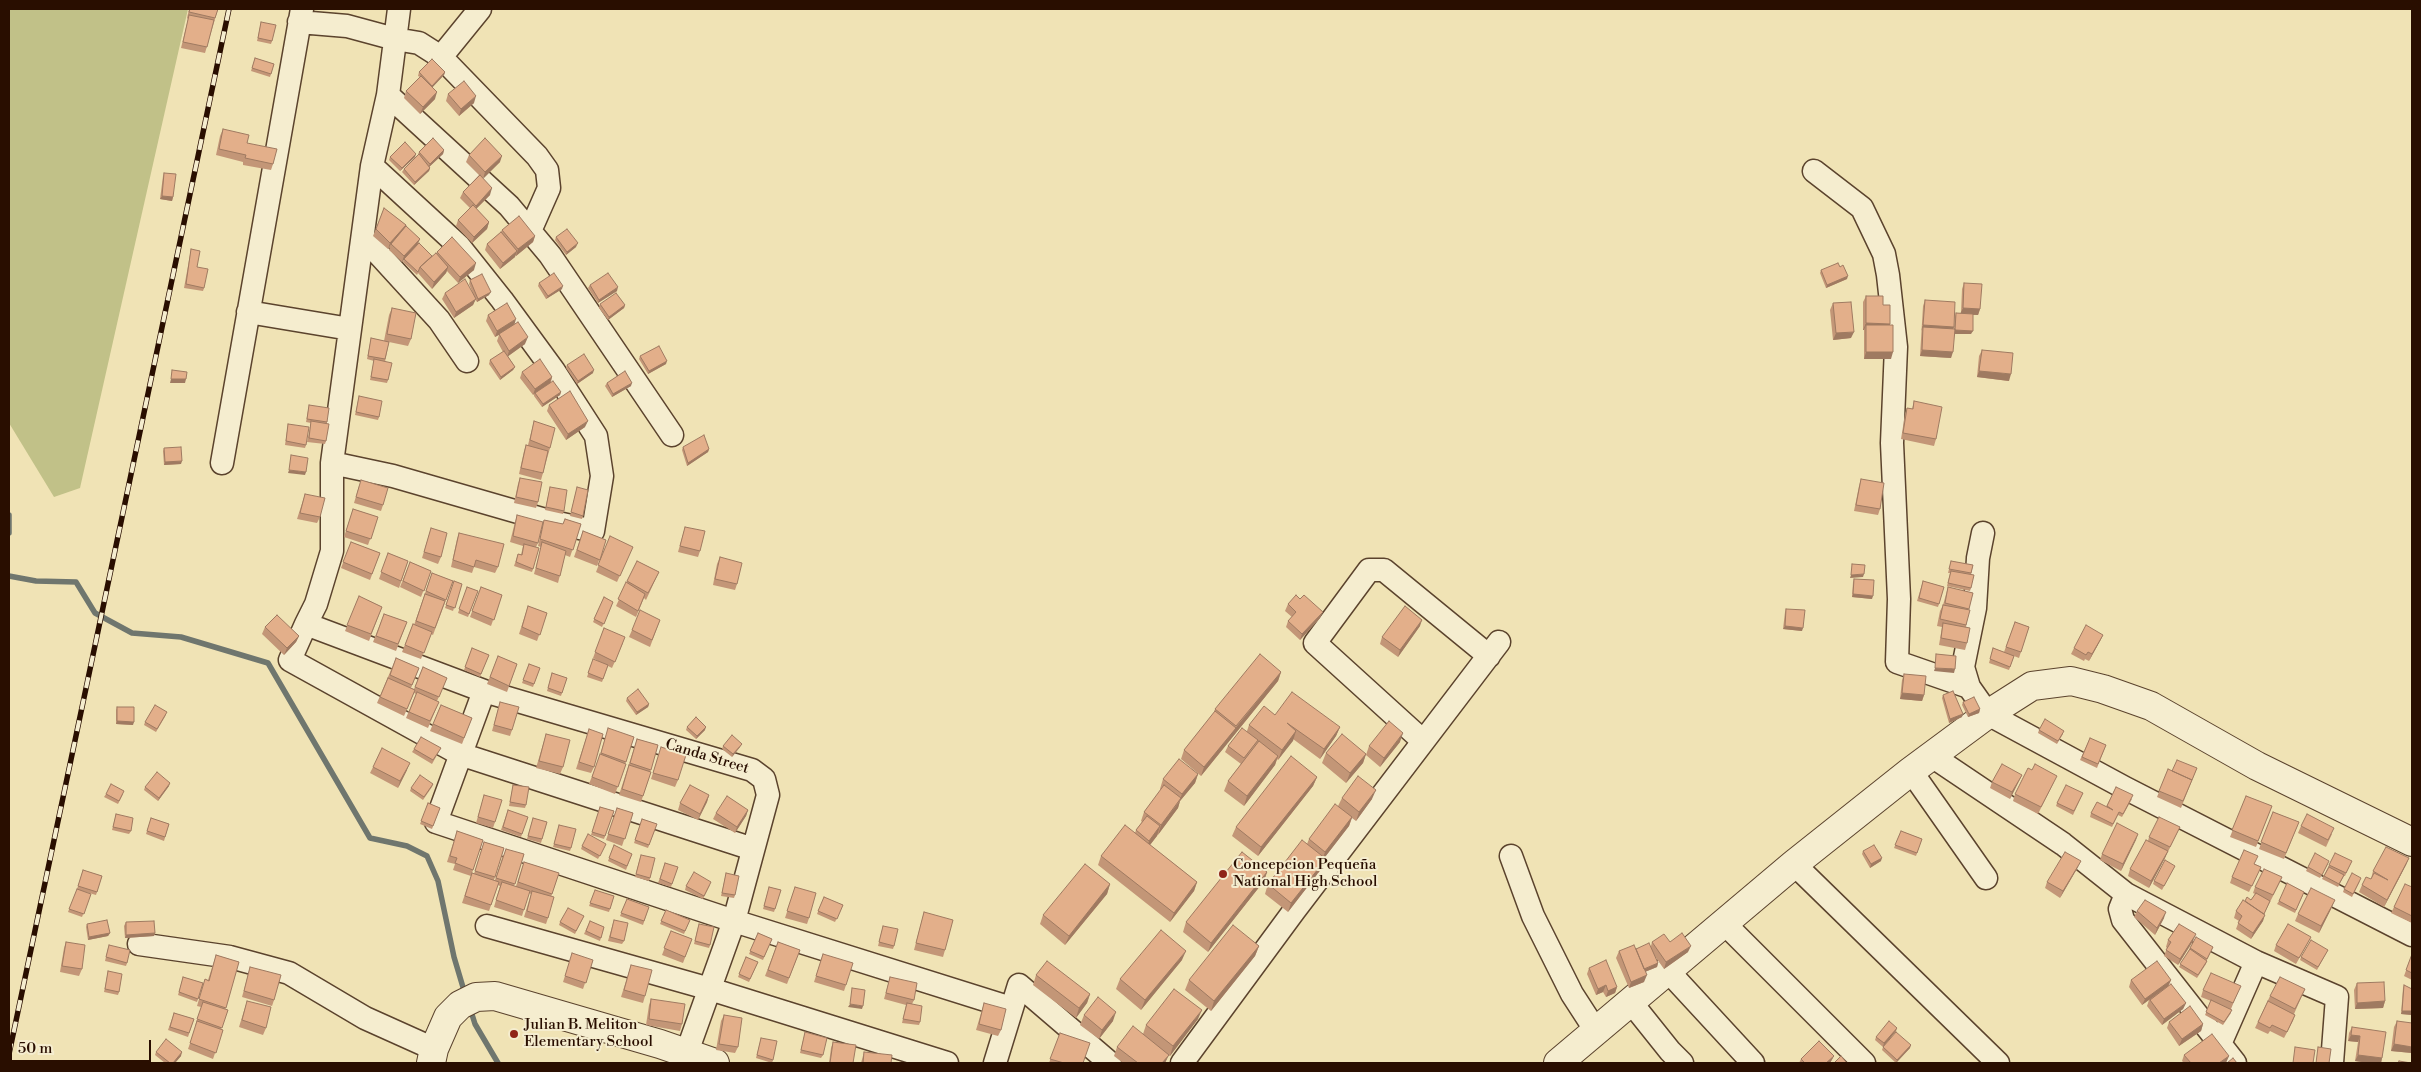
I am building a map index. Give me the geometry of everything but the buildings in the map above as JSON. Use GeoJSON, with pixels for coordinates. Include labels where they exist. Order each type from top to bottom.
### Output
{"type":"FeatureCollection","features":[{"type":"Feature","properties":{"kind":"street"},"geometry":{"type":"LineString","coordinates":[[399,9],[388,95],[372,166],[364,238],[332,463],[332,552],[316,604],[290,660],[460,754],[753,849]]}},
{"type":"Feature","properties":{"kind":"street"},"geometry":{"type":"LineString","coordinates":[[441,57],[480,9]]}},
{"type":"Feature","properties":{"kind":"street"},"geometry":{"type":"LineString","coordinates":[[222,463],[301,15],[395,39],[419,43],[441,57],[537,156],[546,170],[548,188],[530,231]]}},
{"type":"Feature","properties":{"kind":"street"},"geometry":{"type":"LineString","coordinates":[[388,95],[509,206],[530,231],[550,255],[672,435]]}},
{"type":"Feature","properties":{"kind":"street"},"geometry":{"type":"LineString","coordinates":[[332,463],[393,476],[549,521],[593,531],[602,476],[596,436],[554,371],[502,300],[459,246],[372,166]]}},
{"type":"Feature","properties":{"kind":"street"},"geometry":{"type":"LineString","coordinates":[[1814,171],[1862,208],[1881,247],[1888,275],[1896,347],[1892,443],[1899,599],[1897,662],[1969,686]]}},
{"type":"Feature","properties":{"kind":"street"},"geometry":{"type":"LineString","coordinates":[[364,238],[439,320],[467,361]]}},
{"type":"Feature","properties":{"kind":"street"},"geometry":{"type":"LineString","coordinates":[[248,312],[350,329]]}},
{"type":"Feature","properties":{"kind":"street"},"geometry":{"type":"LineString","coordinates":[[1983,533],[1978,558],[1975,608],[1963,667],[1969,686],[1988,714],[2125,788],[2412,935]]}},
{"type":"Feature","properties":{"kind":"street"},"geometry":{"type":"LineString","coordinates":[[1182,1063],[1494,649],[1384,570],[1368,570],[1315,643],[1423,741]]}},
{"type":"Feature","properties":{"kind":"street","name":"Canda Street"},"geometry":{"type":"LineString","coordinates":[[306,624],[484,691],[752,770],[764,779],[768,795],[734,920],[684,1058]]}},
{"type":"Feature","properties":{"kind":"street"},"geometry":{"type":"LineString","coordinates":[[1558,1063],[1794,864],[1921,764],[1988,714],[2032,686],[2071,681],[2103,689],[2151,706],[2257,766],[2412,842]]}},
{"type":"Feature","properties":{"kind":"street"},"geometry":{"type":"LineString","coordinates":[[484,691],[436,822],[734,920],[1011,1008]]}},
{"type":"Feature","properties":{"kind":"street"},"geometry":{"type":"LineString","coordinates":[[1921,764],[1986,878]]}},
{"type":"Feature","properties":{"kind":"street"},"geometry":{"type":"LineString","coordinates":[[1921,764],[2063,844],[2126,894],[2256,962],[2337,997],[2332,1063]]}},
{"type":"Feature","properties":{"kind":"street"},"geometry":{"type":"LineString","coordinates":[[1511,856],[1533,916],[1572,994],[1596,1031]]}},
{"type":"Feature","properties":{"kind":"street"},"geometry":{"type":"LineString","coordinates":[[1794,864],[1998,1063]]}},
{"type":"Feature","properties":{"kind":"street"},"geometry":{"type":"LineString","coordinates":[[2126,894],[2120,909],[2123,920],[2235,1063]]}},
{"type":"Feature","properties":{"kind":"street"},"geometry":{"type":"LineString","coordinates":[[1723,922],[1864,1063]]}},
{"type":"Feature","properties":{"kind":"street"},"geometry":{"type":"LineString","coordinates":[[487,926],[710,989],[946,1063]]}},
{"type":"Feature","properties":{"kind":"street"},"geometry":{"type":"LineString","coordinates":[[139,944],[230,957],[289,973],[432,1056],[448,1017],[468,1001],[495,996],[660,1044],[684,1058],[715,1063]]}},
{"type":"Feature","properties":{"kind":"street"},"geometry":{"type":"LineString","coordinates":[[2220,1044],[2256,962]]}},
{"type":"Feature","properties":{"kind":"street"},"geometry":{"type":"LineString","coordinates":[[1668,971],[1753,1063]]}},
{"type":"Feature","properties":{"kind":"street"},"geometry":{"type":"LineString","coordinates":[[995,1063],[1019,985],[1104,1061]]}},
{"type":"Feature","properties":{"kind":"street"},"geometry":{"type":"LineString","coordinates":[[1630,1001],[1682,1063]]}},
{"type":"Feature","properties":{"kind":"green space"},"geometry":{"type":"Polygon","coordinates":[[[9,9],[188,9],[80,488],[54,497],[9,423],[9,9]]]}},
{"type":"Feature","properties":{"kind":"waterway"},"geometry":{"type":"LineString","coordinates":[[9,515],[9,533]]}},
{"type":"Feature","properties":{"kind":"waterway"},"geometry":{"type":"LineString","coordinates":[[9,576],[36,581],[76,582],[95,613],[132,633],[181,637],[268,663],[370,838],[407,846],[427,856],[438,881],[454,957],[465,994]]}},
{"type":"Feature","properties":{"kind":"waterway"},"geometry":{"type":"LineString","coordinates":[[470,1008],[475,1024],[498,1063]]}},
{"type":"Feature","properties":{"kind":"railway"},"geometry":{"type":"LineString","coordinates":[[9,1054],[229,9]]}},
{"type":"Feature","properties":{"kind":"place","name":"Concepcion Pequeña National High School"},"geometry":{"type":"Point","coordinates":[1223,874]}},
{"type":"Feature","properties":{"kind":"place","name":"Julian B. Meliton Elementary School"},"geometry":{"type":"Point","coordinates":[514,1034]}}]}
